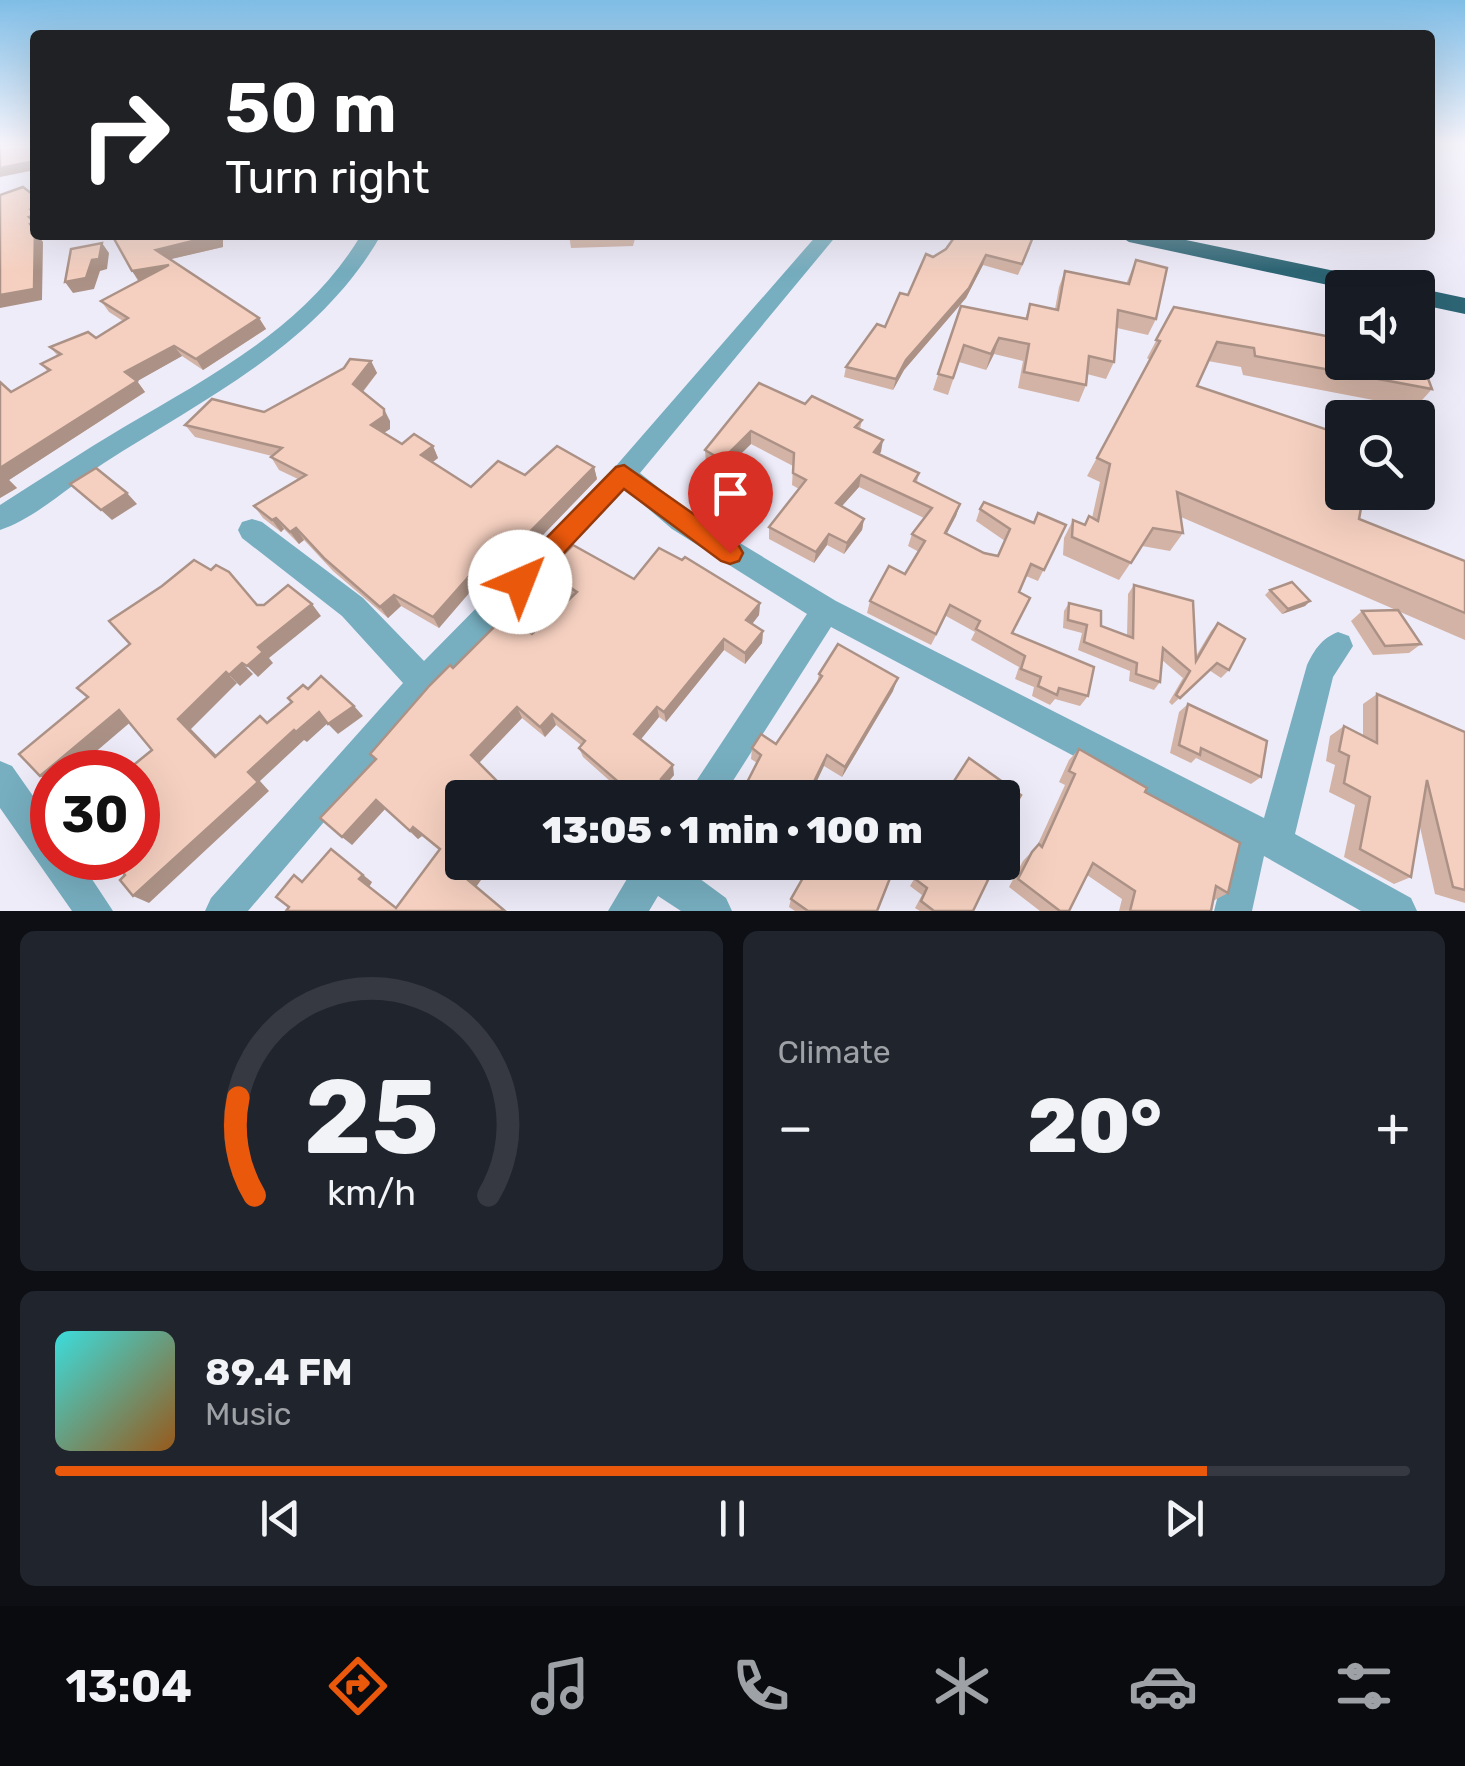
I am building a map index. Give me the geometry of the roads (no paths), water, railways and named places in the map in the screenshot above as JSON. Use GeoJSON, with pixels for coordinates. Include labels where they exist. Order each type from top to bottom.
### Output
{"type":"FeatureCollection","features":[{"type":"Feature","properties":{"kind":"highway"},"geometry":{"type":"LineString","coordinates":[[1152,240],[1325,277]]}},
{"type":"Feature","properties":{"kind":"highway"},"geometry":{"type":"LineString","coordinates":[[1435,300],[1465,306]]}},
{"type":"Feature","properties":{"kind":"street"},"geometry":{"type":"LineString","coordinates":[[0,519],[264,349],[334,289],[362,255],[369,240]]}},
{"type":"Feature","properties":{"kind":"street"},"geometry":{"type":"LineString","coordinates":[[224,911],[423,684],[624,474],[824,240]]}},
{"type":"Feature","properties":{"kind":"street"},"geometry":{"type":"LineString","coordinates":[[624,474],[636,488],[681,521],[826,610],[1264,837],[1398,911]]}},
{"type":"Feature","properties":{"kind":"street"},"geometry":{"type":"LineString","coordinates":[[252,530],[269,548],[337,594],[376,628],[423,684]]}},
{"type":"Feature","properties":{"kind":"street"},"geometry":{"type":"LineString","coordinates":[[714,780],[826,610]]}},
{"type":"Feature","properties":{"kind":"street"},"geometry":{"type":"LineString","coordinates":[[1233,911],[1264,837],[1318,675],[1328,655],[1338,646]]}},
{"type":"Feature","properties":{"kind":"street"},"geometry":{"type":"LineString","coordinates":[[0,778],[30,821]]}},
{"type":"Feature","properties":{"kind":"street"},"geometry":{"type":"LineString","coordinates":[[72,880],[94,911]]}},
{"type":"Feature","properties":{"kind":"street"},"geometry":{"type":"LineString","coordinates":[[627,911],[647,880]]}},
{"type":"Feature","properties":{"kind":"street"},"geometry":{"type":"LineString","coordinates":[[673,880],[713,911]]}}]}
